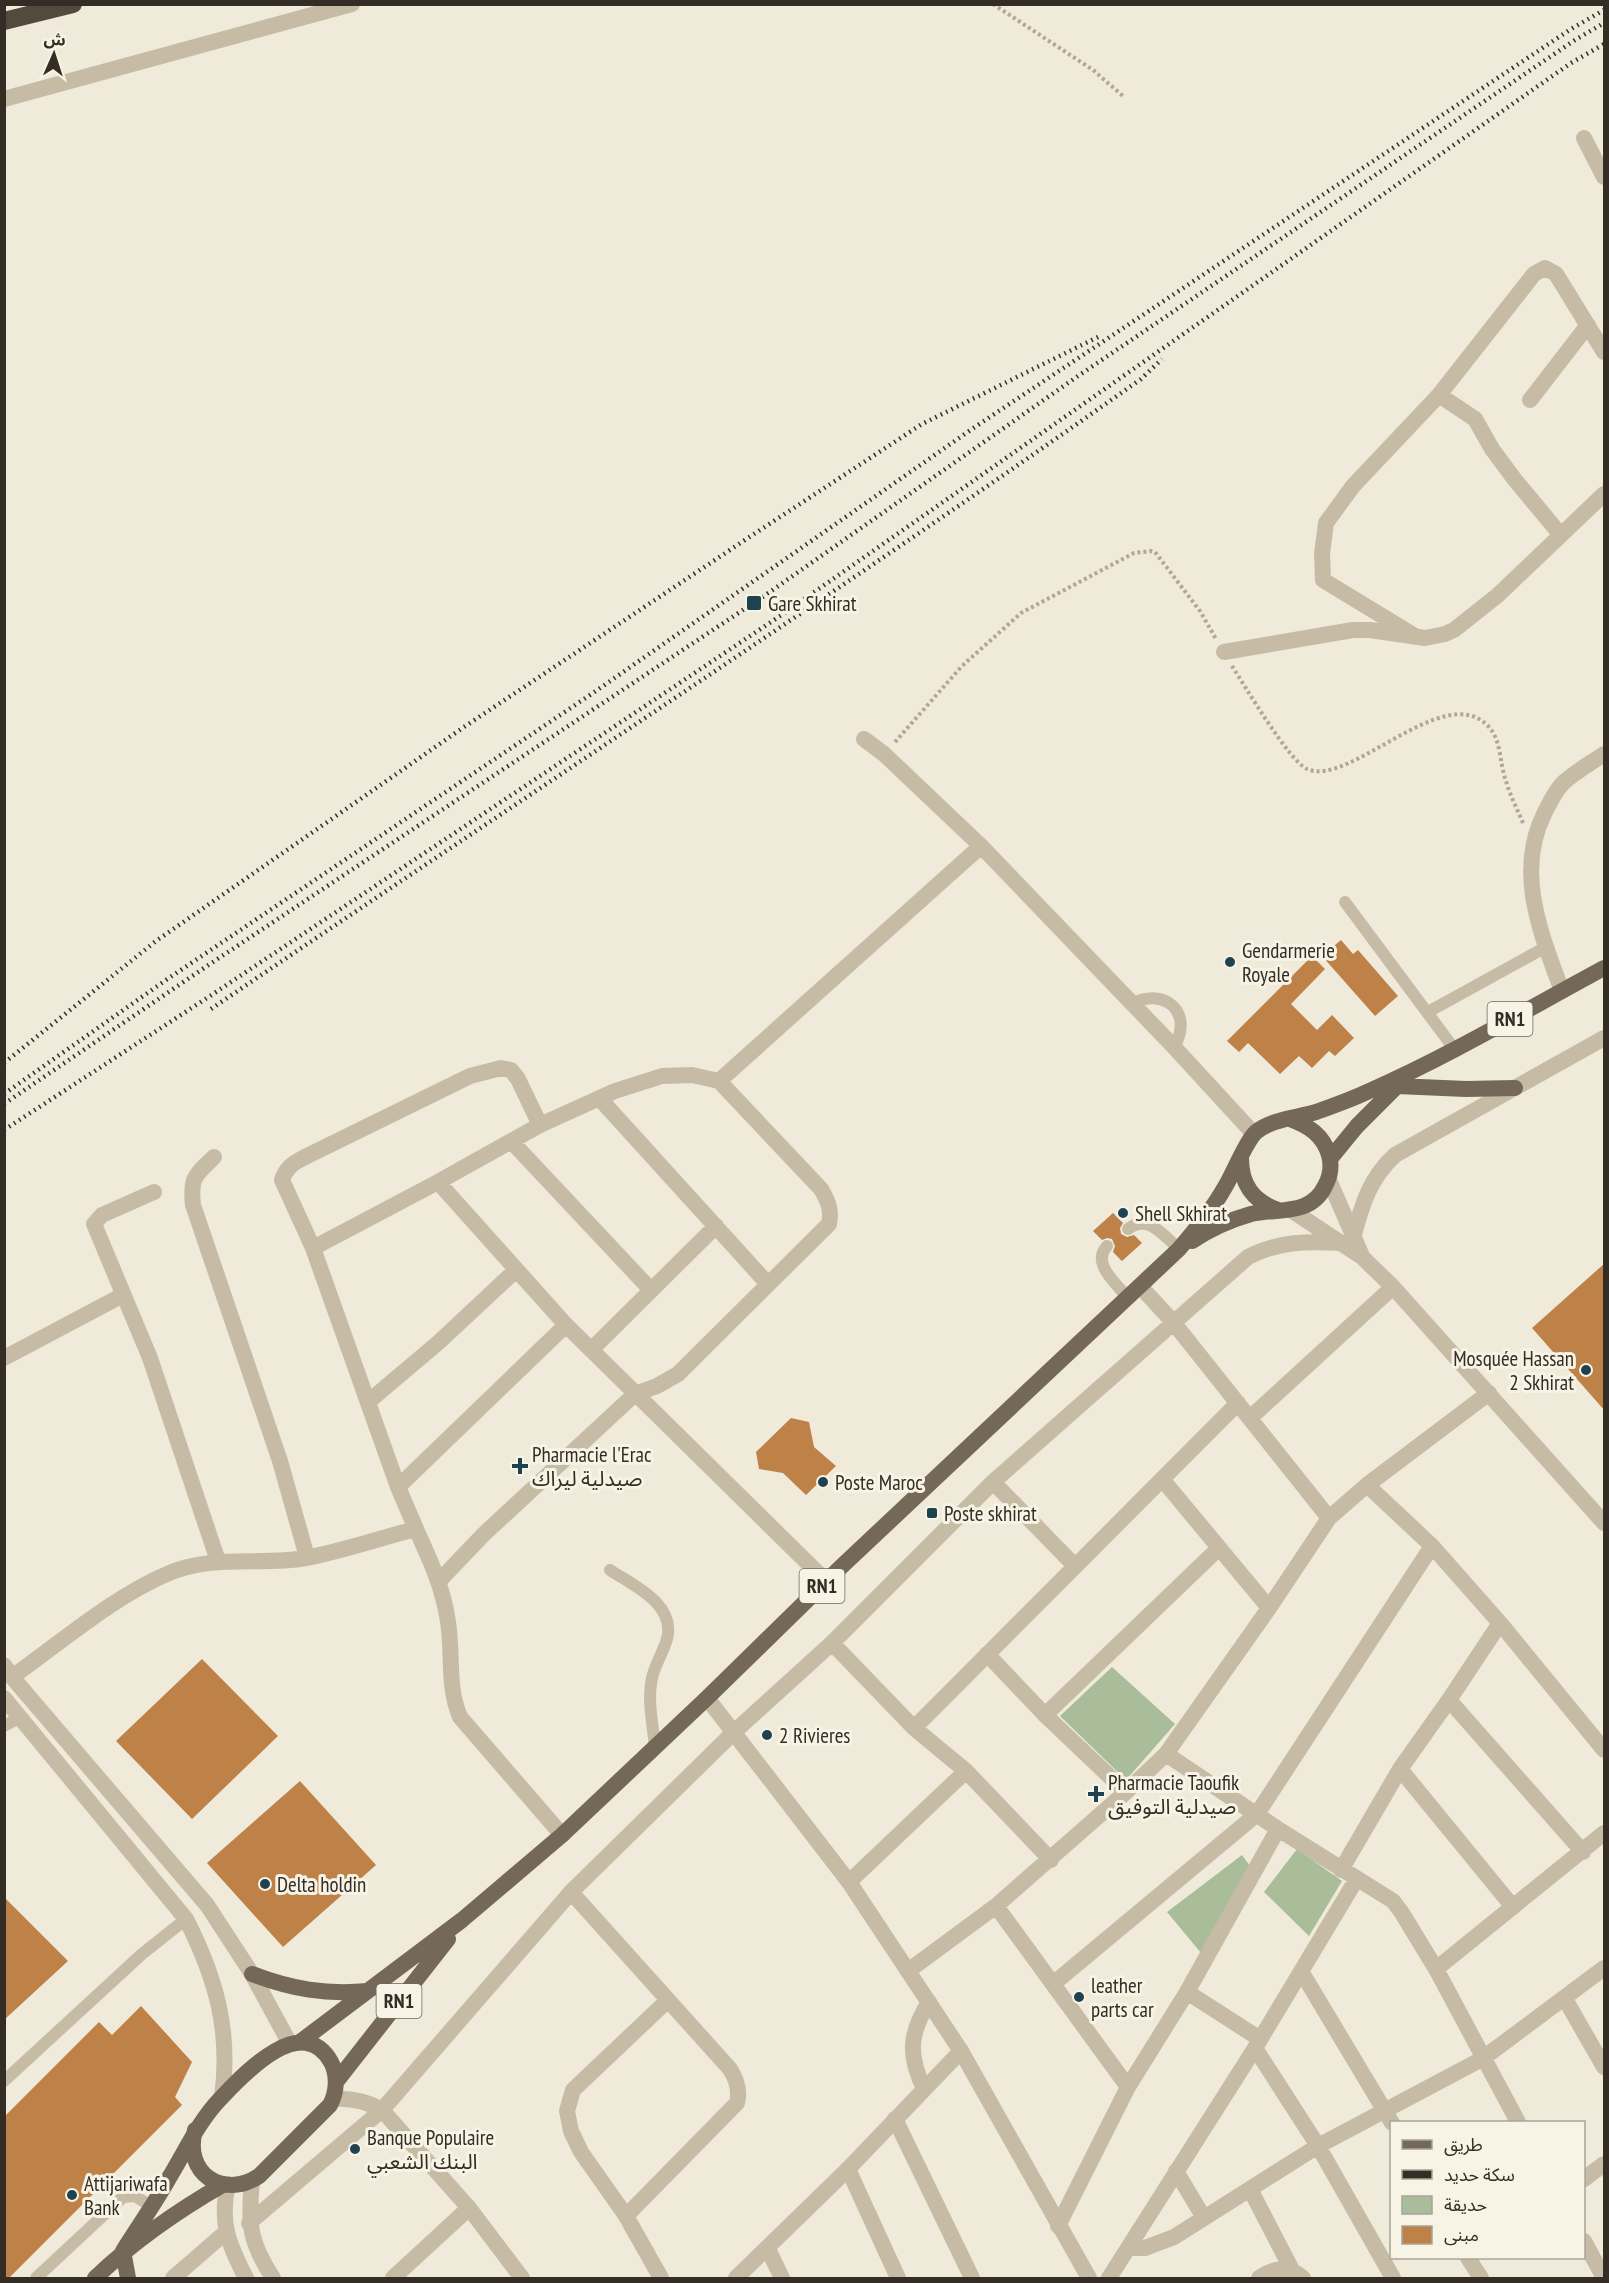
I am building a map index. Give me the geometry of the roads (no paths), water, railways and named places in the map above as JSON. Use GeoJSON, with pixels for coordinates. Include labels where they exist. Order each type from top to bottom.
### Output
{"type":"FeatureCollection","features":[{"type":"Feature","properties":{"kind":"highway"},"geometry":{"type":"LineString","coordinates":[[4,21],[73,4]]}},
{"type":"Feature","properties":{"kind":"main road","name":"RN1"},"geometry":{"type":"LineString","coordinates":[[1179,1249],[1218,1197],[1246,1145],[1254,1134],[1265,1126],[1350,1099],[1455,1050],[1605,968]]}},
{"type":"Feature","properties":{"kind":"main road","name":"RN1"},"geometry":{"type":"LineString","coordinates":[[1330,1159],[1357,1126],[1414,1069]]}},
{"type":"Feature","properties":{"kind":"main road"},"geometry":{"type":"LineString","coordinates":[[1397,1086],[1466,1089],[1515,1088]]}},
{"type":"Feature","properties":{"kind":"main road"},"geometry":{"type":"LineString","coordinates":[[1290,1119],[1317,1133],[1326,1145],[1330,1159],[1329,1180]]}},
{"type":"Feature","properties":{"kind":"main road"},"geometry":{"type":"LineString","coordinates":[[1241,1158],[1241,1172],[1245,1185],[1254,1197],[1265,1206],[1285,1210]]}},
{"type":"Feature","properties":{"kind":"main road","name":"RN1"},"geometry":{"type":"LineString","coordinates":[[123,2252],[168,2181],[195,2130],[222,2097],[267,2056],[295,2043],[369,1990],[462,1920],[562,1835],[1179,1249],[1201,1234],[1251,1214],[1304,1207],[1323,1191],[1329,1180]]}},
{"type":"Feature","properties":{"kind":"main road","name":"RN1"},"geometry":{"type":"LineString","coordinates":[[95,2278],[123,2252],[174,2214],[226,2184],[243,2184],[259,2176],[326,2111],[335,2090],[462,1920]]}},
{"type":"Feature","properties":{"kind":"main road"},"geometry":{"type":"LineString","coordinates":[[252,1974],[274,1983],[321,1992],[369,1990]]}},
{"type":"Feature","properties":{"kind":"main road"},"geometry":{"type":"LineString","coordinates":[[295,2043],[310,2044],[326,2055],[335,2072],[335,2090]]}},
{"type":"Feature","properties":{"kind":"main road"},"geometry":{"type":"LineString","coordinates":[[195,2130],[191,2143],[196,2164],[210,2179],[226,2184]]}},
{"type":"Feature","properties":{"kind":"main road"},"geometry":{"type":"LineString","coordinates":[[123,2252],[128,2278]]}},
{"type":"Feature","properties":{"kind":"street"},"geometry":{"type":"LineString","coordinates":[[4,99],[352,4]]}},
{"type":"Feature","properties":{"kind":"street"},"geometry":{"type":"LineString","coordinates":[[1584,138],[1605,177]]}},
{"type":"Feature","properties":{"kind":"street"},"geometry":{"type":"LineString","coordinates":[[1415,636],[1323,580],[1322,554],[1326,523],[1353,486],[1439,395],[1534,274],[1545,268],[1556,274],[1605,352]]}},
{"type":"Feature","properties":{"kind":"street"},"geometry":{"type":"LineString","coordinates":[[1530,400],[1588,325]]}},
{"type":"Feature","properties":{"kind":"street"},"geometry":{"type":"LineString","coordinates":[[1439,395],[1475,419],[1509,473],[1560,534]]}},
{"type":"Feature","properties":{"kind":"street"},"geometry":{"type":"LineString","coordinates":[[1224,652],[1353,630],[1435,637],[1454,630],[1498,595],[1560,534],[1605,494]]}},
{"type":"Feature","properties":{"kind":"street"},"geometry":{"type":"LineString","coordinates":[[864,739],[884,754],[981,846],[1254,1134]]}},
{"type":"Feature","properties":{"kind":"street"},"geometry":{"type":"LineString","coordinates":[[1562,990],[1534,907],[1531,886],[1533,844],[1539,824],[1563,783],[1605,754]]}},
{"type":"Feature","properties":{"kind":"street"},"geometry":{"type":"LineString","coordinates":[[719,1081],[981,846]]}},
{"type":"Feature","properties":{"kind":"street"},"geometry":{"type":"LineString","coordinates":[[1347,1241],[1367,1191],[1384,1166],[1408,1148],[1605,1038]]}},
{"type":"Feature","properties":{"kind":"street"},"geometry":{"type":"LineString","coordinates":[[540,1125],[518,1079],[511,1070],[501,1068],[470,1076],[305,1157],[291,1165],[282,1179],[313,1248],[398,1487],[439,1581],[447,1616],[452,1692],[460,1717],[562,1835]]}},
{"type":"Feature","properties":{"kind":"street"},"geometry":{"type":"LineString","coordinates":[[313,1248],[540,1125],[615,1091],[662,1076],[692,1075],[719,1081],[821,1189],[830,1207],[829,1224],[678,1374],[657,1386],[635,1394],[484,1534],[439,1581]]}},
{"type":"Feature","properties":{"kind":"street"},"geometry":{"type":"LineString","coordinates":[[600,1099],[768,1284]]}},
{"type":"Feature","properties":{"kind":"street"},"geometry":{"type":"LineString","coordinates":[[511,1141],[651,1290]]}},
{"type":"Feature","properties":{"kind":"street"},"geometry":{"type":"LineString","coordinates":[[214,1157],[195,1175],[191,1192],[193,1205],[280,1461],[307,1557]]}},
{"type":"Feature","properties":{"kind":"street"},"geometry":{"type":"LineString","coordinates":[[1329,1180],[1347,1241]]}},
{"type":"Feature","properties":{"kind":"street"},"geometry":{"type":"LineString","coordinates":[[438,1182],[566,1325],[826,1582]]}},
{"type":"Feature","properties":{"kind":"street"},"geometry":{"type":"LineString","coordinates":[[154,1192],[102,1215],[94,1224],[150,1358],[218,1561]]}},
{"type":"Feature","properties":{"kind":"street"},"geometry":{"type":"LineString","coordinates":[[1285,1210],[1347,1241],[1394,1287],[1605,1523]]}},
{"type":"Feature","properties":{"kind":"street"},"geometry":{"type":"LineString","coordinates":[[591,1350],[716,1226]]}},
{"type":"Feature","properties":{"kind":"street"},"geometry":{"type":"LineString","coordinates":[[249,2223],[382,2110],[571,1892],[734,1732],[832,1643],[993,1482],[1238,1264],[1271,1246],[1297,1242],[1347,1241]]}},
{"type":"Feature","properties":{"kind":"street"},"geometry":{"type":"LineString","coordinates":[[368,1402],[439,1342],[516,1270]]}},
{"type":"Feature","properties":{"kind":"street"},"geometry":{"type":"LineString","coordinates":[[1140,1286],[1173,1322],[1329,1518]]}},
{"type":"Feature","properties":{"kind":"street"},"geometry":{"type":"LineString","coordinates":[[1250,1418],[1394,1287]]}},
{"type":"Feature","properties":{"kind":"street"},"geometry":{"type":"LineString","coordinates":[[4,1358],[123,1295]]}},
{"type":"Feature","properties":{"kind":"street"},"geometry":{"type":"LineString","coordinates":[[398,1487],[566,1325]]}},
{"type":"Feature","properties":{"kind":"street"},"geometry":{"type":"LineString","coordinates":[[908,1971],[996,1906],[1051,1860],[1166,1754],[1329,1518],[1367,1485],[1489,1393]]}},
{"type":"Feature","properties":{"kind":"street"},"geometry":{"type":"LineString","coordinates":[[914,1728],[1238,1403]]}},
{"type":"Feature","properties":{"kind":"street"},"geometry":{"type":"LineString","coordinates":[[1162,1479],[1269,1608]]}},
{"type":"Feature","properties":{"kind":"street"},"geometry":{"type":"LineString","coordinates":[[993,1482],[1075,1566]]}},
{"type":"Feature","properties":{"kind":"street"},"geometry":{"type":"LineString","coordinates":[[1367,1485],[1432,1546],[1500,1623],[1605,1750]]}},
{"type":"Feature","properties":{"kind":"street"},"geometry":{"type":"LineString","coordinates":[[295,2043],[207,1905],[8,1671],[131,1591],[169,1573],[218,1561],[277,1561],[307,1557],[416,1529]]}},
{"type":"Feature","properties":{"kind":"street"},"geometry":{"type":"LineString","coordinates":[[1053,1984],[1257,1814],[1432,1546]]}},
{"type":"Feature","properties":{"kind":"street"},"geometry":{"type":"LineString","coordinates":[[1045,1715],[1219,1548]]}},
{"type":"Feature","properties":{"kind":"street"},"geometry":{"type":"LineString","coordinates":[[1341,1870],[1400,1769],[1500,1623]]}},
{"type":"Feature","properties":{"kind":"street"},"geometry":{"type":"LineString","coordinates":[[832,1643],[914,1728],[966,1771],[1051,1860]]}},
{"type":"Feature","properties":{"kind":"street"},"geometry":{"type":"LineString","coordinates":[[987,1654],[1045,1715],[1126,1792]]}},
{"type":"Feature","properties":{"kind":"street"},"geometry":{"type":"LineString","coordinates":[[4,1698],[12,1722],[186,1919],[204,1957],[219,2006],[226,2067],[222,2097]]}},
{"type":"Feature","properties":{"kind":"street"},"geometry":{"type":"LineString","coordinates":[[707,1698],[849,1882],[929,2002],[961,2051],[1089,2278]]}},
{"type":"Feature","properties":{"kind":"street"},"geometry":{"type":"LineString","coordinates":[[1449,1700],[1583,1852]]}},
{"type":"Feature","properties":{"kind":"street"},"geometry":{"type":"LineString","coordinates":[[1166,1754],[1356,1880],[1393,1901],[1436,1969],[1482,2059],[1517,2121]]}},
{"type":"Feature","properties":{"kind":"street"},"geometry":{"type":"LineString","coordinates":[[1400,1769],[1513,1907]]}},
{"type":"Feature","properties":{"kind":"street"},"geometry":{"type":"LineString","coordinates":[[849,1882],[966,1771]]}},
{"type":"Feature","properties":{"kind":"street"},"geometry":{"type":"LineString","coordinates":[[1058,2226],[1128,2087],[1187,1992],[1278,1829]]}},
{"type":"Feature","properties":{"kind":"street"},"geometry":{"type":"LineString","coordinates":[[1436,1969],[1605,1833]]}},
{"type":"Feature","properties":{"kind":"street"},"geometry":{"type":"LineString","coordinates":[[1108,2278],[1258,2044],[1356,1880]]}},
{"type":"Feature","properties":{"kind":"street"},"geometry":{"type":"LineString","coordinates":[[571,1892],[730,2069],[735,2077],[739,2094],[737,2103],[626,2216]]}},
{"type":"Feature","properties":{"kind":"street"},"geometry":{"type":"LineString","coordinates":[[996,1906],[1128,2087]]}},
{"type":"Feature","properties":{"kind":"street"},"geometry":{"type":"LineString","coordinates":[[1128,2247],[1145,2248],[1161,2244],[1318,2146],[1388,2116],[1482,2059],[1605,1968]]}},
{"type":"Feature","properties":{"kind":"street"},"geometry":{"type":"LineString","coordinates":[[1301,1971],[1388,2116]]}},
{"type":"Feature","properties":{"kind":"street"},"geometry":{"type":"LineString","coordinates":[[1187,1992],[1258,2044],[1393,2278]]}},
{"type":"Feature","properties":{"kind":"street"},"geometry":{"type":"LineString","coordinates":[[1565,1999],[1605,2067]]}},
{"type":"Feature","properties":{"kind":"street"},"geometry":{"type":"LineString","coordinates":[[661,2278],[626,2216],[581,2152],[571,2132],[567,2111],[573,2090],[667,2001]]}},
{"type":"Feature","properties":{"kind":"street"},"geometry":{"type":"LineString","coordinates":[[924,2089],[916,2072],[913,2041],[917,2021],[929,2002]]}},
{"type":"Feature","properties":{"kind":"street"},"geometry":{"type":"LineString","coordinates":[[736,2278],[848,2169],[961,2051]]}},
{"type":"Feature","properties":{"kind":"street"},"geometry":{"type":"LineString","coordinates":[[335,2090],[382,2110],[469,2208],[522,2278]]}},
{"type":"Feature","properties":{"kind":"street"},"geometry":{"type":"LineString","coordinates":[[895,2119],[972,2278]]}},
{"type":"Feature","properties":{"kind":"street"},"geometry":{"type":"LineString","coordinates":[[1585,2178],[1605,2164]]}},
{"type":"Feature","properties":{"kind":"street"},"geometry":{"type":"LineString","coordinates":[[848,2169],[898,2278]]}},
{"type":"Feature","properties":{"kind":"street"},"geometry":{"type":"LineString","coordinates":[[1176,2171],[1204,2218]]}},
{"type":"Feature","properties":{"kind":"street"},"geometry":{"type":"LineString","coordinates":[[252,2181],[249,2223],[255,2246],[273,2278]]}},
{"type":"Feature","properties":{"kind":"street"},"geometry":{"type":"LineString","coordinates":[[226,2184],[224,2209],[226,2232],[246,2278]]}},
{"type":"Feature","properties":{"kind":"street"},"geometry":{"type":"LineString","coordinates":[[1250,2189],[1297,2274]]}},
{"type":"Feature","properties":{"kind":"street"},"geometry":{"type":"LineString","coordinates":[[393,2278],[469,2208]]}},
{"type":"Feature","properties":{"kind":"street"},"geometry":{"type":"LineString","coordinates":[[173,2278],[226,2232]]}},
{"type":"Feature","properties":{"kind":"street"},"geometry":{"type":"LineString","coordinates":[[1585,2243],[1605,2278]]}},
{"type":"Feature","properties":{"kind":"street"},"geometry":{"type":"LineString","coordinates":[[768,2249],[782,2278]]}},
{"type":"Feature","properties":{"kind":"street"},"geometry":{"type":"LineString","coordinates":[[1469,2259],[1480,2278]]}},
{"type":"Feature","properties":{"kind":"street"},"geometry":{"type":"LineString","coordinates":[[1260,2278],[1281,2268],[1297,2274]]}},
{"type":"Feature","properties":{"kind":"lane"},"geometry":{"type":"LineString","coordinates":[[1345,902],[1455,1050]]}},
{"type":"Feature","properties":{"kind":"lane"},"geometry":{"type":"LineString","coordinates":[[1428,1012],[1546,947]]}},
{"type":"Feature","properties":{"kind":"lane"},"geometry":{"type":"LineString","coordinates":[[1132,1004],[1144,998],[1157,997],[1169,1002],[1178,1011],[1182,1023],[1181,1036],[1174,1047]]}},
{"type":"Feature","properties":{"kind":"lane"},"geometry":{"type":"LineString","coordinates":[[1128,1229],[1139,1223],[1152,1225],[1179,1249]]}},
{"type":"Feature","properties":{"kind":"lane"},"geometry":{"type":"LineString","coordinates":[[1107,1246],[1101,1256],[1103,1267],[1128,1298]]}},
{"type":"Feature","properties":{"kind":"lane"},"geometry":{"type":"LineString","coordinates":[[610,1570],[655,1601],[667,1619],[668,1636],[652,1676],[650,1690],[655,1747]]}},
{"type":"Feature","properties":{"kind":"lane"},"geometry":{"type":"LineString","coordinates":[[4,2081],[142,1954],[186,1919]]}},
{"type":"Feature","properties":{"kind":"lane"},"geometry":{"type":"LineString","coordinates":[[36,2278],[123,2197],[135,2196],[151,2206]]}},
{"type":"Feature","properties":{"kind":"railway"},"geometry":{"type":"LineString","coordinates":[[4,1094],[166,980],[593,693],[972,429],[1571,29],[1604,10]]}},
{"type":"Feature","properties":{"kind":"railway"},"geometry":{"type":"LineString","coordinates":[[4,1104],[207,966],[764,596],[1078,376],[1575,40],[1604,23]]}},
{"type":"Feature","properties":{"kind":"railway"},"geometry":{"type":"LineString","coordinates":[[4,1130],[207,998],[780,616],[1571,63],[1604,44]]}},
{"type":"Feature","properties":{"kind":"railway"},"geometry":{"type":"LineString","coordinates":[[4,1063],[156,941],[464,727],[754,534],[922,424],[1100,336]]}},
{"type":"Feature","properties":{"kind":"railway"},"geometry":{"type":"LineString","coordinates":[[211,1009],[910,539],[1141,379],[1162,359]]}},
{"type":"Feature","properties":{"kind":"place","name":"Gare Skhirat"},"geometry":{"type":"Point","coordinates":[754,603]}},
{"type":"Feature","properties":{"kind":"place","name":"Gendarmerie Royale"},"geometry":{"type":"Point","coordinates":[1230,962]}},
{"type":"Feature","properties":{"kind":"place","name":"Shell Skhirat"},"geometry":{"type":"Point","coordinates":[1123,1213]}},
{"type":"Feature","properties":{"kind":"place","name":"Mosquée Hassan 2 Skhirat"},"geometry":{"type":"Point","coordinates":[1586,1370]}},
{"type":"Feature","properties":{"kind":"place","name":"Pharmacie l'Erac صيدلية ليراك"},"geometry":{"type":"Point","coordinates":[520,1466]}},
{"type":"Feature","properties":{"kind":"place","name":"Poste Maroc"},"geometry":{"type":"Point","coordinates":[823,1482]}},
{"type":"Feature","properties":{"kind":"place","name":"Poste skhirat"},"geometry":{"type":"Point","coordinates":[932,1513]}},
{"type":"Feature","properties":{"kind":"place","name":"2 Rivieres"},"geometry":{"type":"Point","coordinates":[767,1735]}},
{"type":"Feature","properties":{"kind":"place","name":"Pharmacie Taoufik صيدلية التوفيق"},"geometry":{"type":"Point","coordinates":[1096,1794]}},
{"type":"Feature","properties":{"kind":"place","name":"Delta holdin"},"geometry":{"type":"Point","coordinates":[265,1884]}},
{"type":"Feature","properties":{"kind":"place","name":"leather parts car"},"geometry":{"type":"Point","coordinates":[1079,1997]}},
{"type":"Feature","properties":{"kind":"place","name":"Banque Populaire البنك الشعبي"},"geometry":{"type":"Point","coordinates":[355,2149]}},
{"type":"Feature","properties":{"kind":"place","name":"Attijariwafa Bank"},"geometry":{"type":"Point","coordinates":[72,2195]}}]}
